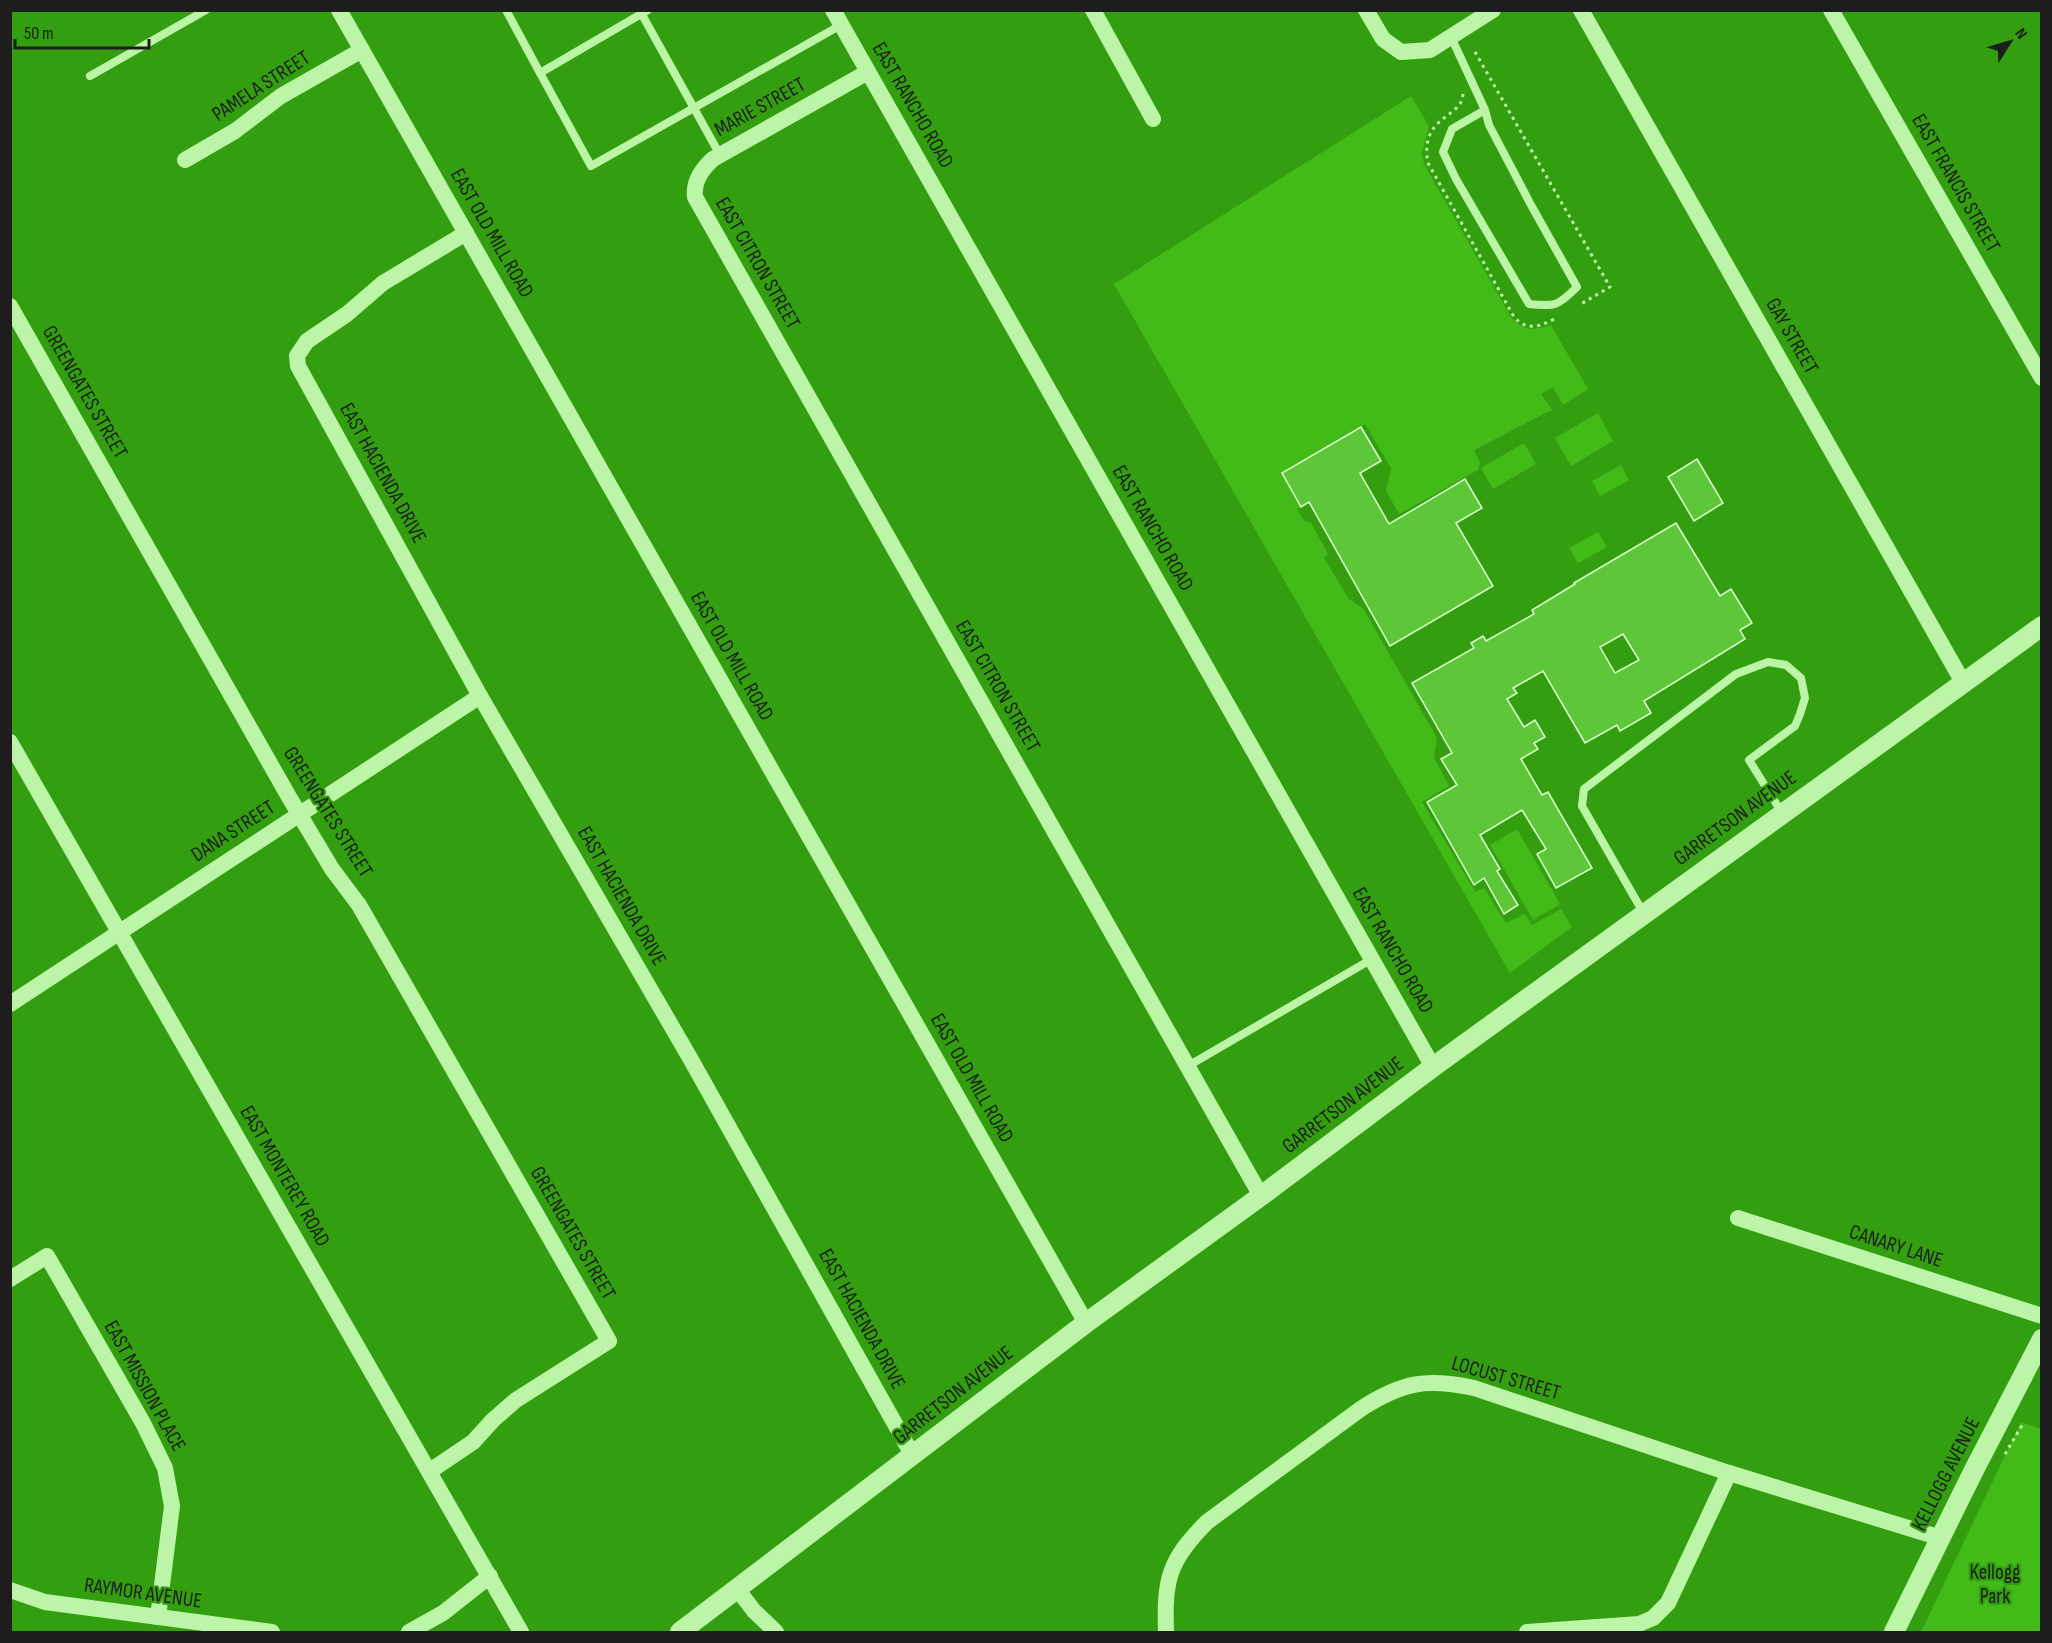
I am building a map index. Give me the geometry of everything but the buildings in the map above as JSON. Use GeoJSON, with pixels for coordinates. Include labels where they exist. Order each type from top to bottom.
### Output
{"type":"FeatureCollection","features":[{"type":"Feature","properties":{"kind":"street","name":"EAST OLD MILL ROAD"},"geometry":{"type":"LineString","coordinates":[[339,10],[1086,1323]]}},
{"type":"Feature","properties":{"kind":"street"},"geometry":{"type":"LineString","coordinates":[[1093,10],[1153,119]]}},
{"type":"Feature","properties":{"kind":"street"},"geometry":{"type":"LineString","coordinates":[[1366,10],[1383,39],[1401,52],[1430,50],[1493,10]]}},
{"type":"Feature","properties":{"kind":"street","name":"GAY STREET"},"geometry":{"type":"LineString","coordinates":[[1581,10],[1964,684]]}},
{"type":"Feature","properties":{"kind":"street","name":"EAST FRANCIS STREET"},"geometry":{"type":"LineString","coordinates":[[1831,10],[2042,378]]}},
{"type":"Feature","properties":{"kind":"street","name":"EAST RANCHO ROAD"},"geometry":{"type":"LineString","coordinates":[[837,18],[1433,1067]]}},
{"type":"Feature","properties":{"kind":"street","name":"PAMELA STREET"},"geometry":{"type":"LineString","coordinates":[[185,160],[235,131],[281,96],[362,50]]}},
{"type":"Feature","properties":{"kind":"street","name":"MARIE STREET"},"geometry":{"type":"LineString","coordinates":[[695,197],[694,190],[705,166],[720,155],[868,72]]}},
{"type":"Feature","properties":{"kind":"street","name":"EAST CITRON STREET"},"geometry":{"type":"LineString","coordinates":[[695,197],[1261,1196]]}},
{"type":"Feature","properties":{"kind":"street","name":"EAST HACIENDA DRIVE"},"geometry":{"type":"LineString","coordinates":[[466,233],[382,284],[347,315],[307,341],[297,356],[298,366],[480,696],[690,1058],[913,1456]]}},
{"type":"Feature","properties":{"kind":"street","name":"GREENGATES STREET"},"geometry":{"type":"LineString","coordinates":[[10,306],[300,814],[332,869],[359,905],[609,1341],[516,1401],[472,1442],[430,1471]]}},
{"type":"Feature","properties":{"kind":"street","name":"GARRETSON AVENUE"},"geometry":{"type":"LineString","coordinates":[[680,1632],[1086,1323],[1433,1067],[2042,626]]}},
{"type":"Feature","properties":{"kind":"street","name":"DANA STREET"},"geometry":{"type":"LineString","coordinates":[[10,1004],[480,696]]}},
{"type":"Feature","properties":{"kind":"street","name":"EAST MONTEREY ROAD"},"geometry":{"type":"LineString","coordinates":[[10,742],[521,1632]]}},
{"type":"Feature","properties":{"kind":"street","name":"CANARY LANE"},"geometry":{"type":"LineString","coordinates":[[1738,1218],[2042,1316]]}},
{"type":"Feature","properties":{"kind":"street","name":"EAST MISSION PLACE"},"geometry":{"type":"LineString","coordinates":[[10,1279],[47,1256],[143,1423],[165,1468],[172,1506],[158,1617]]}},
{"type":"Feature","properties":{"kind":"street","name":"KELLOGG AVENUE"},"geometry":{"type":"LineString","coordinates":[[1894,1632],[2042,1339]]}},
{"type":"Feature","properties":{"kind":"street","name":"LOCUST STREET"},"geometry":{"type":"LineString","coordinates":[[1166,1632],[1165,1600],[1170,1575],[1179,1555],[1191,1538],[1207,1522],[1362,1408],[1398,1388],[1435,1382],[1474,1388],[1729,1473],[1941,1538]]}},
{"type":"Feature","properties":{"kind":"street"},"geometry":{"type":"LineString","coordinates":[[1527,1632],[1639,1624],[1653,1618],[1668,1603],[1729,1473]]}},
{"type":"Feature","properties":{"kind":"street"},"geometry":{"type":"LineString","coordinates":[[410,1632],[443,1613],[490,1575]]}},
{"type":"Feature","properties":{"kind":"street","name":"RAYMOR AVENUE"},"geometry":{"type":"LineString","coordinates":[[10,1590],[45,1602],[272,1632]]}},
{"type":"Feature","properties":{"kind":"street"},"geometry":{"type":"LineString","coordinates":[[738,1590],[754,1611],[776,1632]]}},
{"type":"Feature","properties":{"kind":"lane"},"geometry":{"type":"LineString","coordinates":[[90,76],[206,10]]}},
{"type":"Feature","properties":{"kind":"lane"},"geometry":{"type":"LineString","coordinates":[[506,10],[591,166],[694,108],[837,18]]}},
{"type":"Feature","properties":{"kind":"lane"},"geometry":{"type":"LineString","coordinates":[[540,72],[643,12],[720,155]]}},
{"type":"Feature","properties":{"kind":"lane"},"geometry":{"type":"LineString","coordinates":[[1451,37],[1485,110],[1490,125],[1520,185],[1577,287],[1566,298],[1552,306],[1529,304],[1456,179],[1443,152],[1452,129],[1485,110]]}},
{"type":"Feature","properties":{"kind":"lane"},"geometry":{"type":"LineString","coordinates":[[1644,914],[1582,806],[1584,789],[1736,675],[1768,662],[1786,665],[1801,678],[1805,698],[1795,726],[1749,760],[1782,813]]}},
{"type":"Feature","properties":{"kind":"lane"},"geometry":{"type":"LineString","coordinates":[[1188,1066],[1372,959]]}},
{"type":"Feature","properties":{"kind":"path"},"geometry":{"type":"LineString","coordinates":[[1475,52],[1610,287],[1581,304]]}},
{"type":"Feature","properties":{"kind":"path"},"geometry":{"type":"LineString","coordinates":[[1462,87],[1461,104],[1437,123],[1430,134],[1426,155],[1430,169],[1514,317],[1527,326],[1535,327],[1561,315]]}},
{"type":"Feature","properties":{"kind":"green space"},"geometry":{"type":"Polygon","coordinates":[[[1411,96],[1429,126],[1422,153],[1424,164],[1511,317],[1520,325],[1530,329],[1551,325],[1588,389],[1563,405],[1553,387],[1541,394],[1552,410],[1474,450],[1480,463],[1478,470],[1399,514],[1386,491],[1391,468],[1365,424],[1282,473],[1301,507],[1297,509],[1304,521],[1311,523],[1328,554],[1324,558],[1349,599],[1363,608],[1437,738],[1434,757],[1449,786],[1422,802],[1475,892],[1484,888],[1506,923],[1525,914],[1532,925],[1561,909],[1572,927],[1510,973],[1114,284],[1411,96]]]}},
{"type":"Feature","properties":{"kind":"green space"},"geometry":{"type":"Polygon","coordinates":[[[1598,413],[1613,441],[1571,466],[1555,438],[1598,413]]]}},
{"type":"Feature","properties":{"kind":"green space"},"geometry":{"type":"Polygon","coordinates":[[[1524,443],[1536,464],[1493,489],[1481,468],[1524,443]]]}},
{"type":"Feature","properties":{"kind":"green space"},"geometry":{"type":"Polygon","coordinates":[[[1621,465],[1629,480],[1600,496],[1592,481],[1621,465]]]}},
{"type":"Feature","properties":{"kind":"green space"},"geometry":{"type":"Polygon","coordinates":[[[1598,532],[1607,547],[1578,563],[1569,548],[1598,532]]]}},
{"type":"Feature","properties":{"kind":"green space"},"geometry":{"type":"Polygon","coordinates":[[[1517,829],[1560,904],[1533,920],[1490,845],[1517,829]]]}},
{"type":"Feature","properties":{"kind":"green space","name":"Kellogg Park"},"geometry":{"type":"Polygon","coordinates":[[[2021,1422],[2041,1429],[2041,1632],[1921,1632],[2021,1422]]]}}]}
